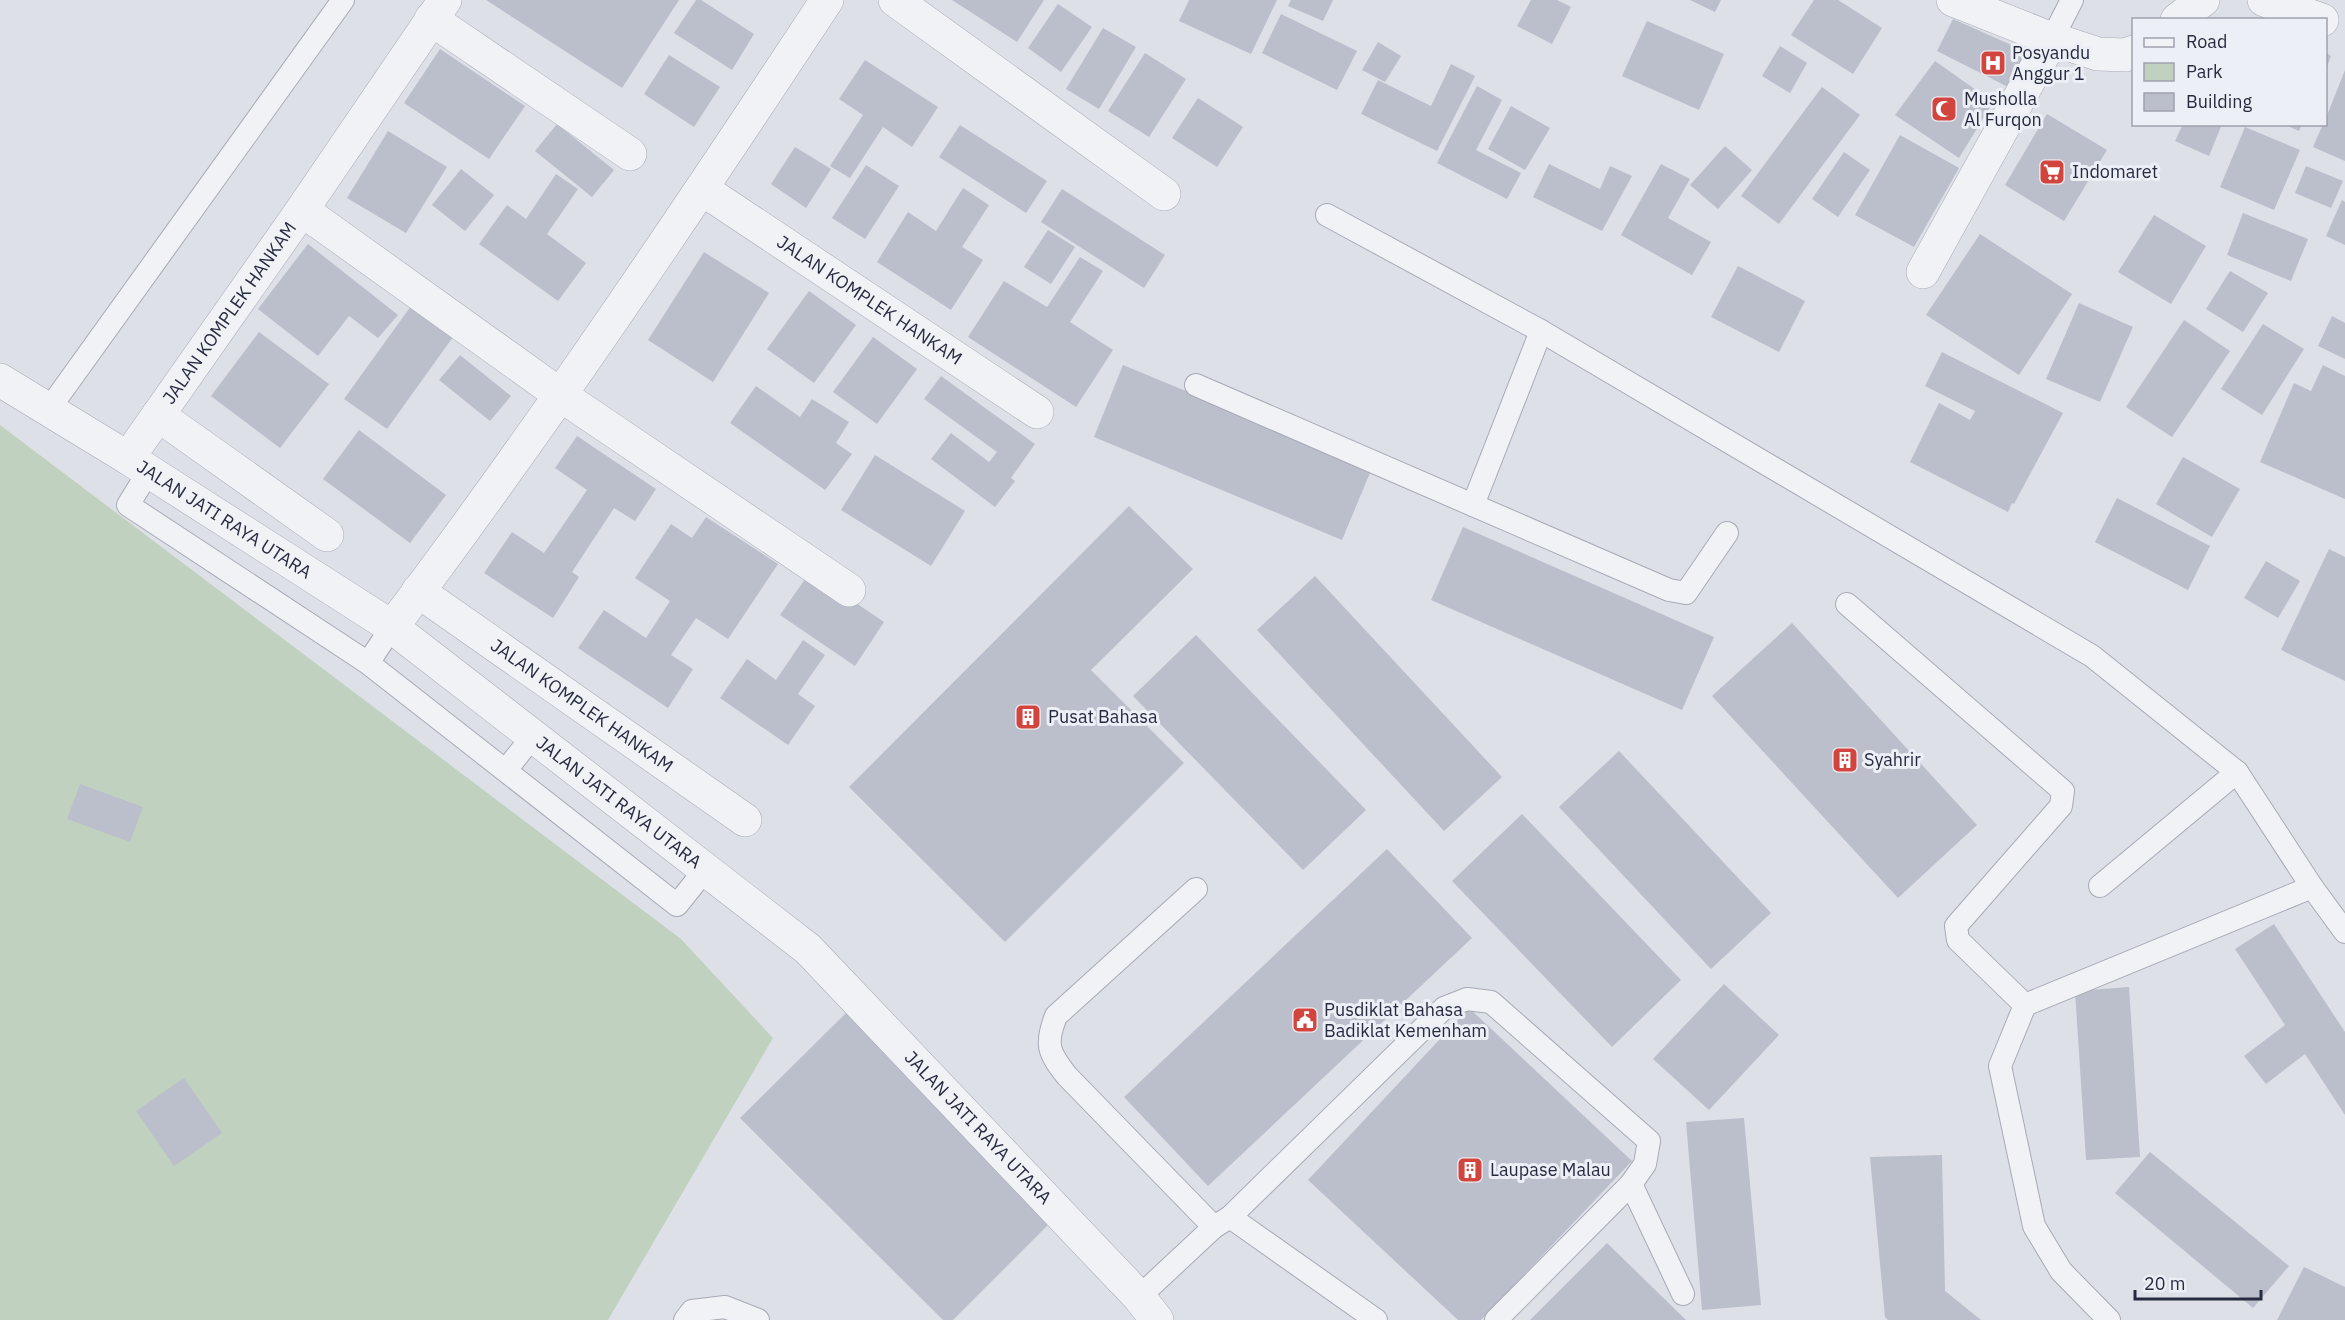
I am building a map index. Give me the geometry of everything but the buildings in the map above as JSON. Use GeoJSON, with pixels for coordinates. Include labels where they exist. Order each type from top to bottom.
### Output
{"type":"FeatureCollection","features":[{"type":"Feature","properties":{"kind":"street"},"geometry":{"type":"LineString","coordinates":[[392,627],[702,189],[827,0]]}},
{"type":"Feature","properties":{"kind":"street"},"geometry":{"type":"LineString","coordinates":[[895,0],[1164,194]]}},
{"type":"Feature","properties":{"kind":"street"},"geometry":{"type":"LineString","coordinates":[[1953,0],[2052,39],[2098,54],[2124,55],[2132,52]]}},
{"type":"Feature","properties":{"kind":"street"},"geometry":{"type":"LineString","coordinates":[[2180,18],[2203,0]]}},
{"type":"Feature","properties":{"kind":"street"},"geometry":{"type":"LineString","coordinates":[[2264,0],[2318,18]]}},
{"type":"Feature","properties":{"kind":"street","name":"JALAN KOMPLEK HANKAM"},"geometry":{"type":"LineString","coordinates":[[139,464],[158,415],[302,210],[438,10],[630,154]]}},
{"type":"Feature","properties":{"kind":"street"},"geometry":{"type":"LineString","coordinates":[[2327,21],[2345,27]]}},
{"type":"Feature","properties":{"kind":"street"},"geometry":{"type":"LineString","coordinates":[[1923,272],[2052,39]]}},
{"type":"Feature","properties":{"kind":"street","name":"JALAN KOMPLEK HANKAM"},"geometry":{"type":"LineString","coordinates":[[702,189],[1037,412]]}},
{"type":"Feature","properties":{"kind":"street","name":"JALAN KOMPLEK HANKAM"},"geometry":{"type":"LineString","coordinates":[[302,210],[559,394],[849,590]]}},
{"type":"Feature","properties":{"kind":"street","name":"JALAN JATI RAYA UTARA"},"geometry":{"type":"LineString","coordinates":[[0,380],[139,464],[392,627],[808,949],[1148,1308]]}},
{"type":"Feature","properties":{"kind":"street","name":"JALAN KOMPLEK HANKAM"},"geometry":{"type":"LineString","coordinates":[[158,415],[327,535]]}},
{"type":"Feature","properties":{"kind":"street","name":"JALAN KOMPLEK HANKAM"},"geometry":{"type":"LineString","coordinates":[[418,591],[745,820]]}},
{"type":"Feature","properties":{"kind":"lane"},"geometry":{"type":"LineString","coordinates":[[50,410],[344,0]]}},
{"type":"Feature","properties":{"kind":"lane"},"geometry":{"type":"LineString","coordinates":[[2052,39],[2072,0]]}},
{"type":"Feature","properties":{"kind":"lane"},"geometry":{"type":"LineString","coordinates":[[1327,215],[1541,331],[2092,656],[2237,772],[2312,887],[2345,932]]}},
{"type":"Feature","properties":{"kind":"lane"},"geometry":{"type":"LineString","coordinates":[[1473,505],[1541,331]]}},
{"type":"Feature","properties":{"kind":"lane"},"geometry":{"type":"LineString","coordinates":[[1196,386],[1669,590],[1686,593],[1726,533]]}},
{"type":"Feature","properties":{"kind":"lane"},"geometry":{"type":"LineString","coordinates":[[139,464],[128,505],[368,663],[677,905],[705,870]]}},
{"type":"Feature","properties":{"kind":"lane"},"geometry":{"type":"LineString","coordinates":[[1847,604],[2063,791],[2061,806],[1956,926],[1958,940],[2025,1005]]}},
{"type":"Feature","properties":{"kind":"lane"},"geometry":{"type":"LineString","coordinates":[[368,663],[392,627]]}},
{"type":"Feature","properties":{"kind":"lane"},"geometry":{"type":"LineString","coordinates":[[506,770],[532,736]]}},
{"type":"Feature","properties":{"kind":"lane"},"geometry":{"type":"LineString","coordinates":[[2100,886],[2237,772]]}},
{"type":"Feature","properties":{"kind":"lane"},"geometry":{"type":"LineString","coordinates":[[2109,1320],[2061,1271],[2034,1227],[2000,1066],[2025,1005],[2312,887]]}},
{"type":"Feature","properties":{"kind":"lane"},"geometry":{"type":"LineString","coordinates":[[1196,888],[1056,1016],[1048,1036],[1053,1058],[1067,1076],[1222,1222],[1376,1320]]}},
{"type":"Feature","properties":{"kind":"lane"},"geometry":{"type":"LineString","coordinates":[[1148,1308],[1222,1222],[1444,1008],[1467,999],[1491,1002],[1650,1141],[1644,1164],[1631,1184],[1496,1320]]}},
{"type":"Feature","properties":{"kind":"lane"},"geometry":{"type":"LineString","coordinates":[[1631,1184],[1683,1293]]}},
{"type":"Feature","properties":{"kind":"lane"},"geometry":{"type":"LineString","coordinates":[[685,1320],[692,1311],[725,1307],[758,1320]]}},
{"type":"Feature","properties":{"kind":"green space"},"geometry":{"type":"Polygon","coordinates":[[[0,425],[681,939],[773,1038],[608,1320],[0,1320],[0,425]]]}},
{"type":"Feature","properties":{"kind":"place","name":"Posyandu Anggur 1"},"geometry":{"type":"Point","coordinates":[1993,63]}},
{"type":"Feature","properties":{"kind":"place","name":"Musholla Al Furqon"},"geometry":{"type":"Point","coordinates":[1944,109]}},
{"type":"Feature","properties":{"kind":"place","name":"Indomaret"},"geometry":{"type":"Point","coordinates":[2052,172]}},
{"type":"Feature","properties":{"kind":"place","name":"Pusat Bahasa"},"geometry":{"type":"Point","coordinates":[1028,717]}},
{"type":"Feature","properties":{"kind":"place","name":"Syahrir"},"geometry":{"type":"Point","coordinates":[1845,760]}},
{"type":"Feature","properties":{"kind":"place","name":"Pusdiklat Bahasa Badiklat Kemenham"},"geometry":{"type":"Point","coordinates":[1305,1020]}},
{"type":"Feature","properties":{"kind":"place","name":"Laupase Malau"},"geometry":{"type":"Point","coordinates":[1470,1170]}}]}
